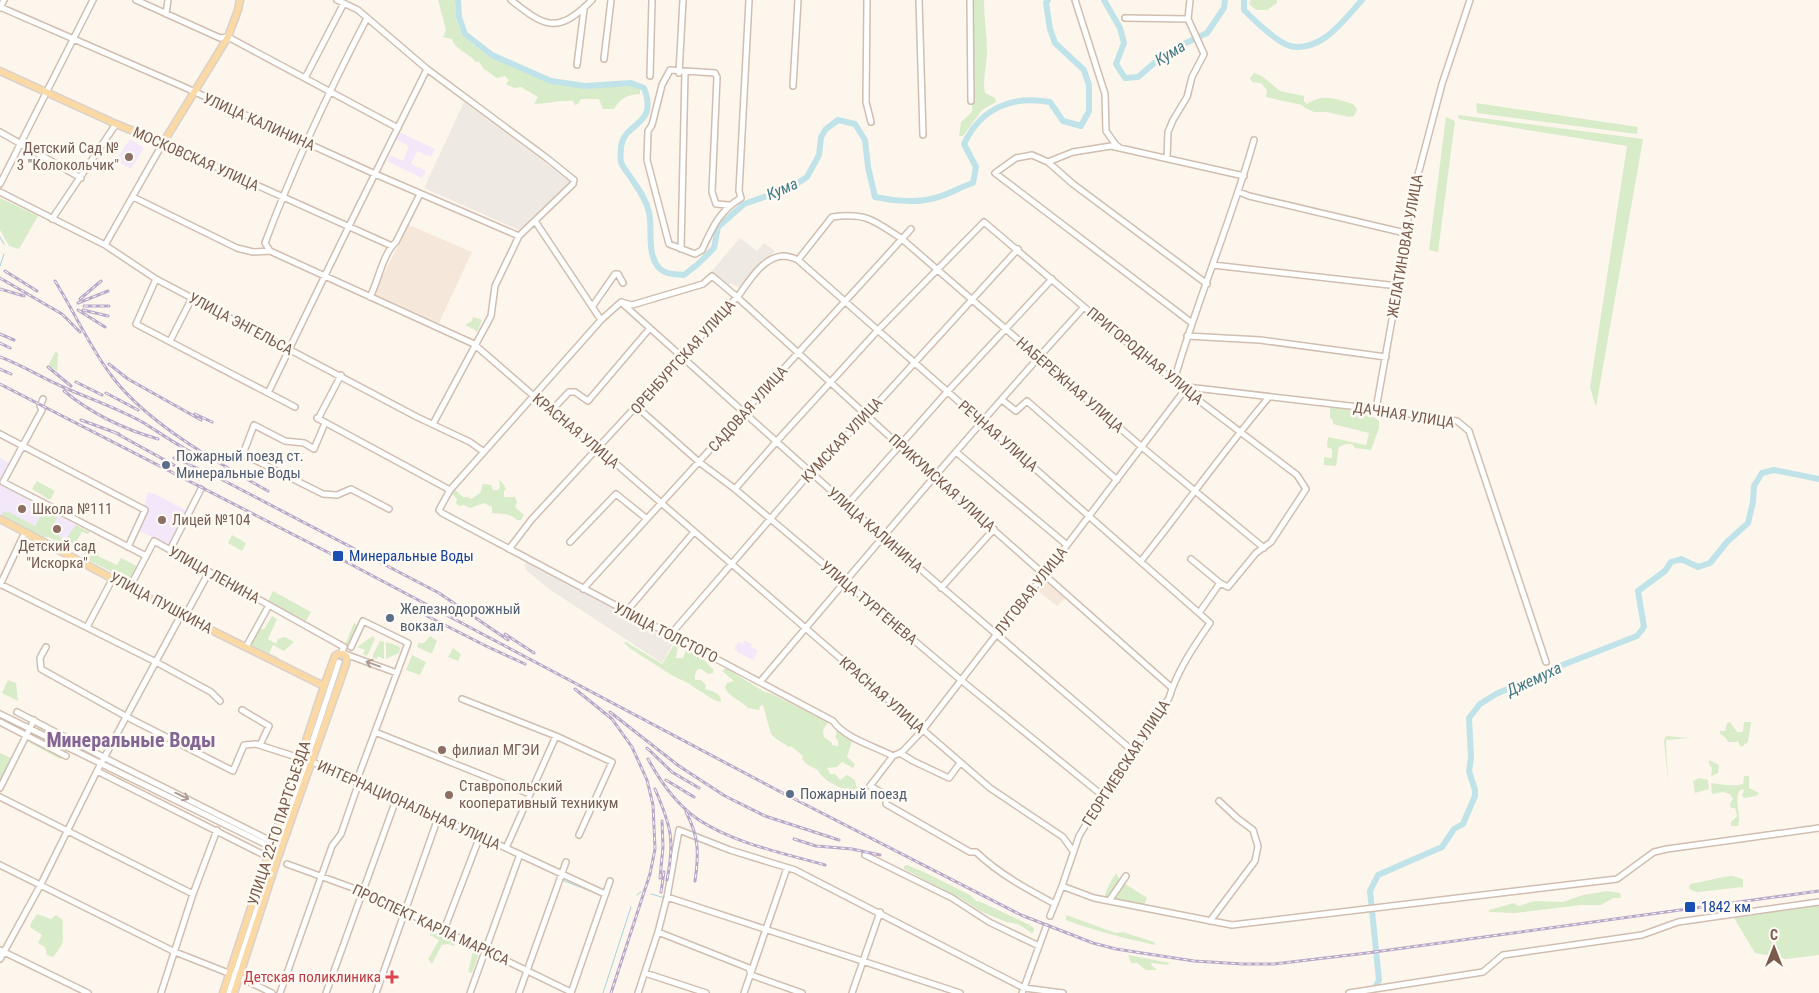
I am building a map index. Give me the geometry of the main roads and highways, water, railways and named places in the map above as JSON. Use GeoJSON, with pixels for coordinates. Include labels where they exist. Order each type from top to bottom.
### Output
{"type":"FeatureCollection","features":[{"type":"Feature","properties":{"kind":"main road","name":"МОСКОВСКАЯ УЛИЦА"},"geometry":{"type":"LineString","coordinates":[[0,71],[116,124],[163,143],[228,37],[240,0]]}},
{"type":"Feature","properties":{"kind":"main road","name":"УЛИЦА ПУШКИНА"},"geometry":{"type":"LineString","coordinates":[[0,519],[183,616],[324,686]]}},
{"type":"Feature","properties":{"kind":"main road","name":"УЛИЦА 22-ГО ПАРТСЪЕЗДА"},"geometry":{"type":"LineString","coordinates":[[223,993],[235,975],[277,860],[306,760],[324,686],[335,656],[343,654],[347,660],[346,664],[306,760],[268,857],[235,975],[234,993]]}},
{"type":"Feature","properties":{"kind":"waterway","name":"Кума"},"geometry":{"type":"LineString","coordinates":[[458,0],[459,17],[465,34],[492,55],[551,81],[585,86],[631,83],[644,88],[647,110],[644,117],[623,139],[621,162],[648,207],[651,248],[655,262],[665,272],[684,275],[714,248],[718,227],[744,204],[790,188],[807,177],[819,155],[821,137],[826,129],[838,120],[855,124],[865,140],[868,167],[875,197],[905,201],[921,201],[935,198],[973,183],[976,167],[964,144],[979,121],[999,107],[1023,101],[1050,102],[1063,121],[1081,126],[1089,111],[1089,85],[1084,70],[1055,43],[1050,29],[1046,3],[1048,0]]}},
{"type":"Feature","properties":{"kind":"waterway","name":"Кума"},"geometry":{"type":"LineString","coordinates":[[1104,0],[1120,28],[1124,43],[1116,64],[1125,78],[1138,77],[1167,52],[1207,33],[1224,8],[1225,0]]}},
{"type":"Feature","properties":{"kind":"waterway","name":"Кума"},"geometry":{"type":"LineString","coordinates":[[1244,0],[1244,10],[1266,30],[1285,44],[1301,47],[1312,45],[1322,40],[1362,0]]}},
{"type":"Feature","properties":{"kind":"waterway"},"geometry":{"type":"LineString","coordinates":[[52,221],[100,246]]}},
{"type":"Feature","properties":{"kind":"waterway"},"geometry":{"type":"LineString","coordinates":[[0,237],[4,244]]}},
{"type":"Feature","properties":{"kind":"waterway"},"geometry":{"type":"LineString","coordinates":[[0,266],[4,254]]}},
{"type":"Feature","properties":{"kind":"waterway","name":"Джемуха"},"geometry":{"type":"LineString","coordinates":[[1372,993],[1379,980],[1370,891],[1378,875],[1442,847],[1454,829],[1463,824],[1475,796],[1469,771],[1471,758],[1469,718],[1480,704],[1496,694],[1560,666],[1637,636],[1644,627],[1638,591],[1665,571],[1671,562],[1681,559],[1698,567],[1710,563],[1727,542],[1748,523],[1753,502],[1754,486],[1762,473],[1774,470],[1819,479]]}},
{"type":"Feature","properties":{"kind":"waterway"},"geometry":{"type":"LineString","coordinates":[[764,925],[783,873]]}},
{"type":"Feature","properties":{"kind":"waterway"},"geometry":{"type":"LineString","coordinates":[[562,880],[603,896]]}},
{"type":"Feature","properties":{"kind":"waterway"},"geometry":{"type":"LineString","coordinates":[[637,895],[641,892]]}},
{"type":"Feature","properties":{"kind":"waterway"},"geometry":{"type":"LineString","coordinates":[[651,894],[665,898]]}},
{"type":"Feature","properties":{"kind":"waterway"},"geometry":{"type":"LineString","coordinates":[[603,993],[631,907]]}},
{"type":"Feature","properties":{"kind":"railway"},"geometry":{"type":"LineString","coordinates":[[5,271],[37,291]]}},
{"type":"Feature","properties":{"kind":"railway"},"geometry":{"type":"LineString","coordinates":[[0,278],[62,314],[80,332]]}},
{"type":"Feature","properties":{"kind":"railway"},"geometry":{"type":"LineString","coordinates":[[55,281],[98,356],[129,396],[146,412],[186,442],[268,491]]}},
{"type":"Feature","properties":{"kind":"railway"},"geometry":{"type":"LineString","coordinates":[[80,299],[101,281]]}},
{"type":"Feature","properties":{"kind":"railway"},"geometry":{"type":"LineString","coordinates":[[0,289],[24,296]]}},
{"type":"Feature","properties":{"kind":"railway"},"geometry":{"type":"LineString","coordinates":[[78,303],[108,291]]}},
{"type":"Feature","properties":{"kind":"railway"},"geometry":{"type":"LineString","coordinates":[[84,306],[109,306]]}},
{"type":"Feature","properties":{"kind":"railway"},"geometry":{"type":"LineString","coordinates":[[78,310],[105,327]]}},
{"type":"Feature","properties":{"kind":"railway"},"geometry":{"type":"LineString","coordinates":[[83,310],[108,316]]}},
{"type":"Feature","properties":{"kind":"railway"},"geometry":{"type":"LineString","coordinates":[[0,334],[14,340]]}},
{"type":"Feature","properties":{"kind":"railway"},"geometry":{"type":"LineString","coordinates":[[0,343],[10,348]]}},
{"type":"Feature","properties":{"kind":"railway"},"geometry":{"type":"LineString","coordinates":[[0,357],[63,387],[114,408],[144,423],[200,457]]}},
{"type":"Feature","properties":{"kind":"railway"},"geometry":{"type":"LineString","coordinates":[[109,364],[128,379],[201,420]]}},
{"type":"Feature","properties":{"kind":"railway"},"geometry":{"type":"LineString","coordinates":[[48,367],[71,386]]}},
{"type":"Feature","properties":{"kind":"railway"},"geometry":{"type":"LineString","coordinates":[[0,369],[11,374]]}},
{"type":"Feature","properties":{"kind":"railway"},"geometry":{"type":"LineString","coordinates":[[76,382],[102,395]]}},
{"type":"Feature","properties":{"kind":"railway"},"geometry":{"type":"LineString","coordinates":[[0,384],[337,557],[775,789],[1021,915],[1093,943],[1116,949],[1194,961],[1274,964],[1819,891]]}},
{"type":"Feature","properties":{"kind":"railway"},"geometry":{"type":"LineString","coordinates":[[64,391],[108,420],[132,431],[158,439]]}},
{"type":"Feature","properties":{"kind":"railway"},"geometry":{"type":"LineString","coordinates":[[106,393],[138,410]]}},
{"type":"Feature","properties":{"kind":"railway"},"geometry":{"type":"LineString","coordinates":[[195,414],[212,422]]}},
{"type":"Feature","properties":{"kind":"railway"},"geometry":{"type":"LineString","coordinates":[[81,420],[119,434]]}},
{"type":"Feature","properties":{"kind":"railway"},"geometry":{"type":"LineString","coordinates":[[114,432],[199,479]]}},
{"type":"Feature","properties":{"kind":"railway"},"geometry":{"type":"LineString","coordinates":[[174,458],[215,476],[439,593],[508,640]]}},
{"type":"Feature","properties":{"kind":"railway"},"geometry":{"type":"LineString","coordinates":[[423,614],[525,664]]}},
{"type":"Feature","properties":{"kind":"railway"},"geometry":{"type":"LineString","coordinates":[[505,634],[534,653]]}},
{"type":"Feature","properties":{"kind":"railway"},"geometry":{"type":"LineString","coordinates":[[575,689],[612,719],[632,747],[647,780],[653,805],[655,849],[650,874],[611,993]]}},
{"type":"Feature","properties":{"kind":"railway"},"geometry":{"type":"LineString","coordinates":[[610,712],[679,766],[725,796],[765,816],[839,840]]}},
{"type":"Feature","properties":{"kind":"railway"},"geometry":{"type":"LineString","coordinates":[[647,748],[672,772],[699,788]]}},
{"type":"Feature","properties":{"kind":"railway"},"geometry":{"type":"LineString","coordinates":[[648,759],[670,792],[684,808],[699,820],[744,842],[825,865]]}},
{"type":"Feature","properties":{"kind":"railway"},"geometry":{"type":"LineString","coordinates":[[666,780],[694,797]]}},
{"type":"Feature","properties":{"kind":"railway"},"geometry":{"type":"LineString","coordinates":[[655,789],[665,813],[670,833],[671,854],[667,880]]}},
{"type":"Feature","properties":{"kind":"railway"},"geometry":{"type":"LineString","coordinates":[[686,812],[696,837],[697,862],[695,881]]}},
{"type":"Feature","properties":{"kind":"railway"},"geometry":{"type":"LineString","coordinates":[[660,878],[663,847],[662,821]]}},
{"type":"Feature","properties":{"kind":"railway"},"geometry":{"type":"LineString","coordinates":[[794,839],[816,846],[852,849],[880,855]]}},
{"type":"Feature","properties":{"kind":"railway"},"geometry":{"type":"LineString","coordinates":[[661,892],[664,872]]}},
{"type":"Feature","properties":{"kind":"place","name":"Детский Сад № 3 \"Колокольчик\""},"geometry":{"type":"Point","coordinates":[129,157]}},
{"type":"Feature","properties":{"kind":"place","name":"Пожарный поезд ст. Минеральные Воды"},"geometry":{"type":"Point","coordinates":[166,465]}},
{"type":"Feature","properties":{"kind":"place","name":"Школа №111"},"geometry":{"type":"Point","coordinates":[22,509]}},
{"type":"Feature","properties":{"kind":"place","name":"Лицей №104"},"geometry":{"type":"Point","coordinates":[162,520]}},
{"type":"Feature","properties":{"kind":"place","name":"Детский сад \"Искорка\""},"geometry":{"type":"Point","coordinates":[57,529]}},
{"type":"Feature","properties":{"kind":"place","name":"Минеральные Воды"},"geometry":{"type":"Point","coordinates":[338,556]}},
{"type":"Feature","properties":{"kind":"place","name":"Железнодорожный вокзал"},"geometry":{"type":"Point","coordinates":[390,618]}},
{"type":"Feature","properties":{"kind":"place","name":"филиал МГЭИ"},"geometry":{"type":"Point","coordinates":[442,750]}},
{"type":"Feature","properties":{"kind":"place","name":"Пожарный поезд"},"geometry":{"type":"Point","coordinates":[790,794]}},
{"type":"Feature","properties":{"kind":"place","name":"Ставропольский кооперативный техникум"},"geometry":{"type":"Point","coordinates":[449,795]}},
{"type":"Feature","properties":{"kind":"place","name":"1842 км"},"geometry":{"type":"Point","coordinates":[1690,907]}},
{"type":"Feature","properties":{"kind":"place","name":"Детская поликлиника"},"geometry":{"type":"Point","coordinates":[392,977]}},
{"type":"Feature","properties":{"kind":"district","name":"Минеральные Воды"},"geometry":{"type":"Point","coordinates":[131,740]}}]}
